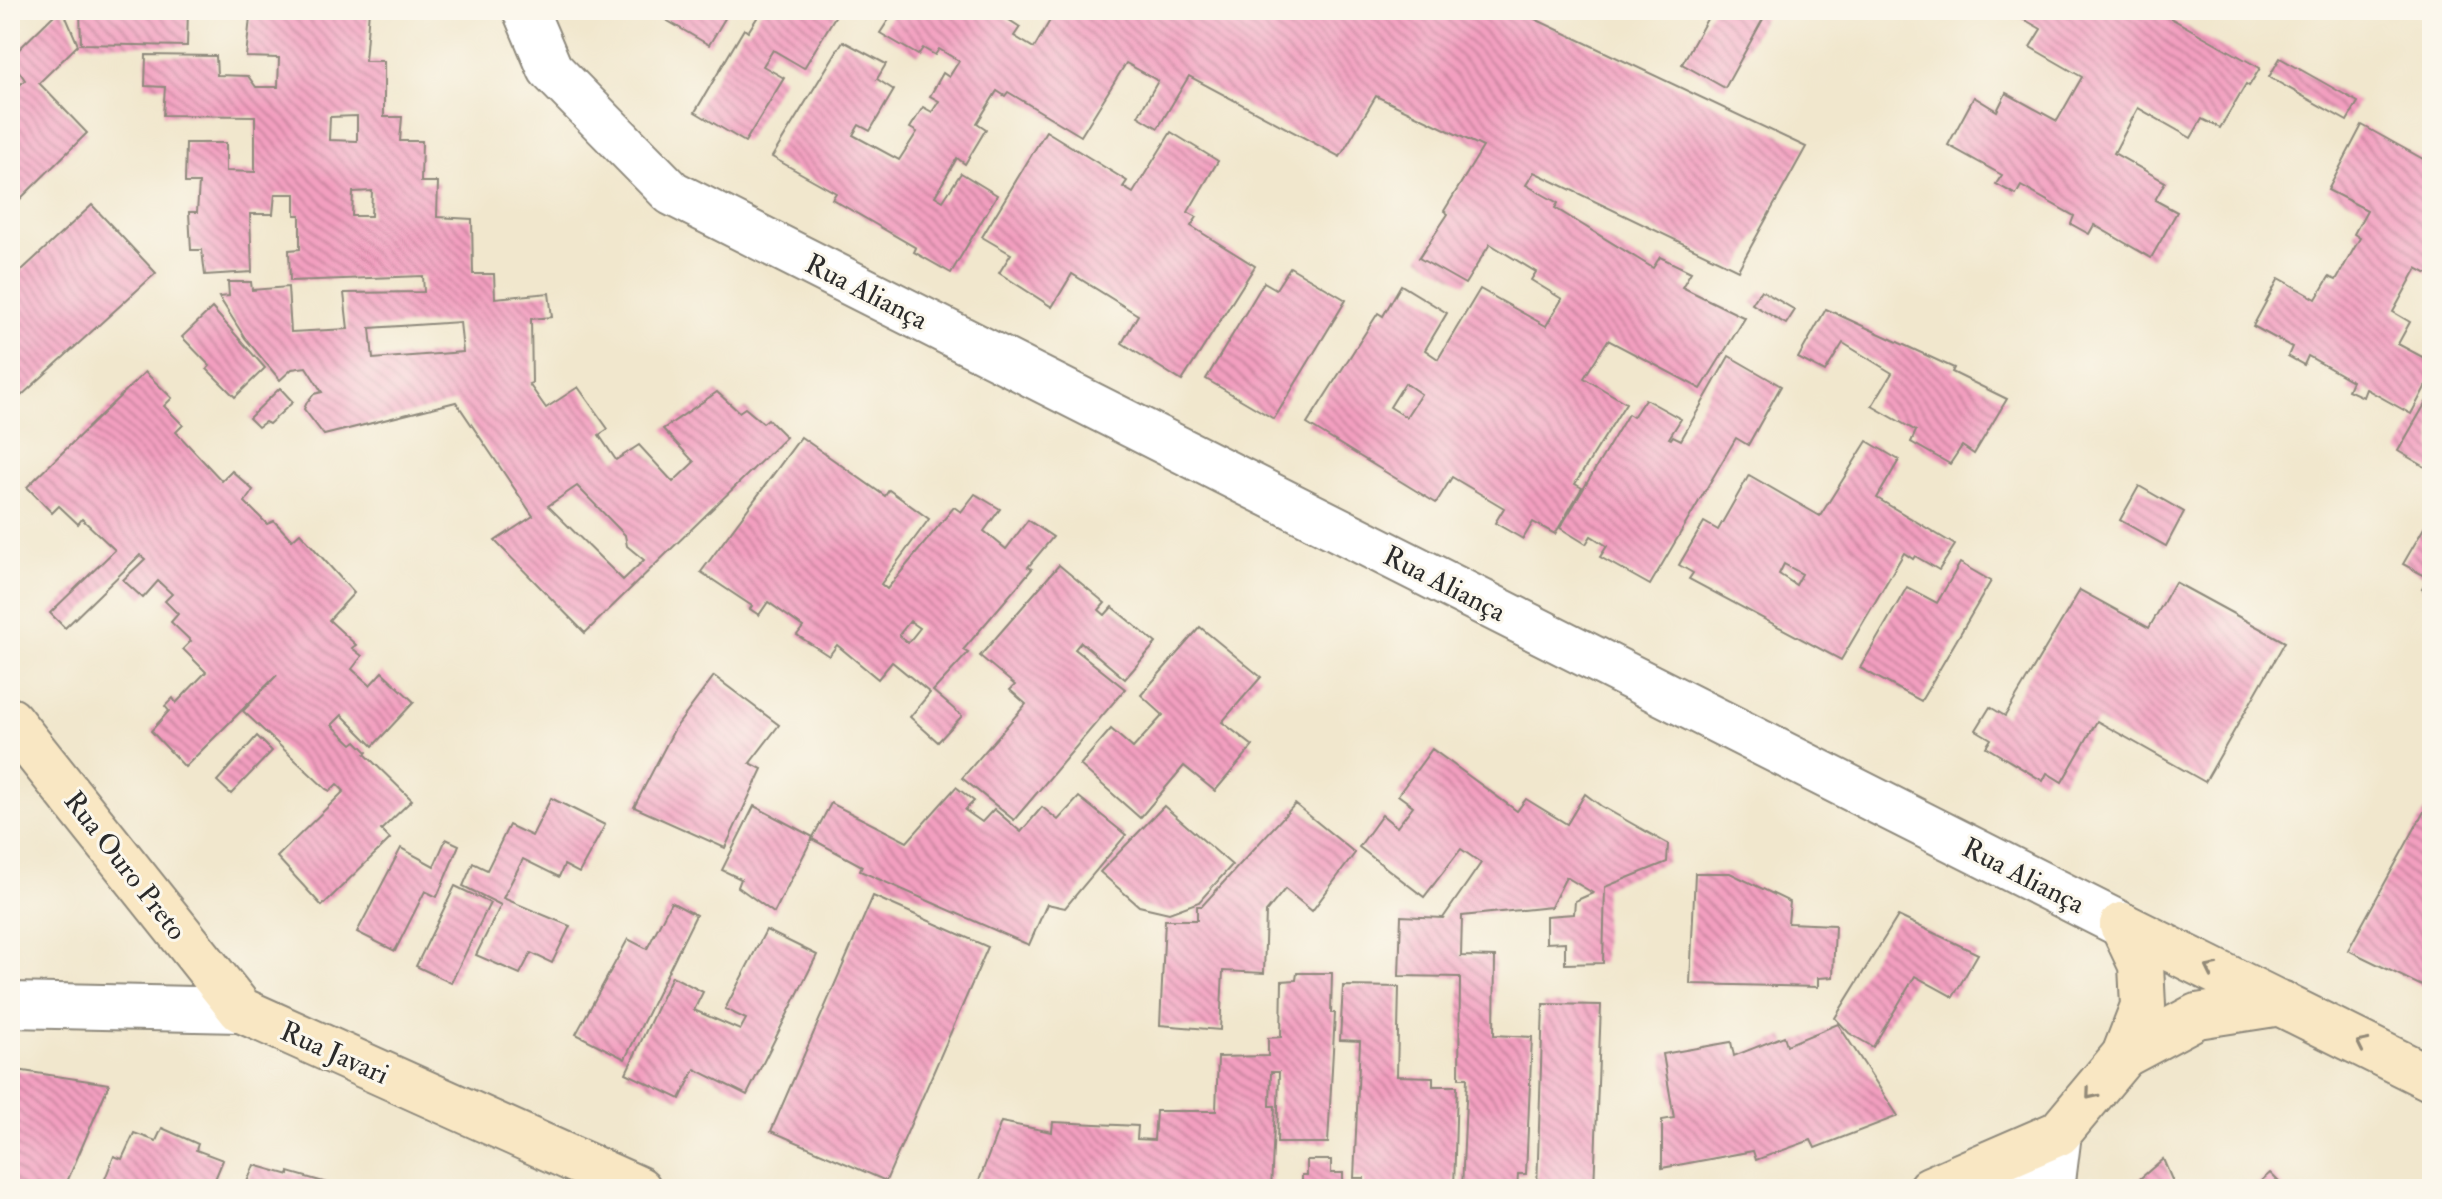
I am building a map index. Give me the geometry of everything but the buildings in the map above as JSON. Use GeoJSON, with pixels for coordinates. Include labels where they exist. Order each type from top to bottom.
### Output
{"type":"FeatureCollection","features":[{"type":"Feature","properties":{"kind":"main road","name":"Rua Ouro Preto"},"geometry":{"type":"LineString","coordinates":[[10,720],[241,1010]]}},
{"type":"Feature","properties":{"kind":"main road","name":"Rua Aliança"},"geometry":{"type":"LineString","coordinates":[[2122,925],[2432,1079]]}},
{"type":"Feature","properties":{"kind":"main road"},"geometry":{"type":"LineString","coordinates":[[1930,1189],[2059,1133],[2124,1055],[2143,1006],[2141,965],[2122,925]]}},
{"type":"Feature","properties":{"kind":"main road"},"geometry":{"type":"LineString","coordinates":[[2124,1055],[2197,1016],[2281,1003]]}},
{"type":"Feature","properties":{"kind":"main road","name":"Rua Javari"},"geometry":{"type":"LineString","coordinates":[[241,1010],[639,1189]]}},
{"type":"Feature","properties":{"kind":"street","name":"Rua Aliança"},"geometry":{"type":"LineString","coordinates":[[525,10],[550,69],[672,193],[2122,925]]}},
{"type":"Feature","properties":{"kind":"street","name":"Rua Javari"},"geometry":{"type":"LineString","coordinates":[[10,1005],[241,1010]]}},
{"type":"Feature","properties":{"kind":"street"},"geometry":{"type":"LineString","coordinates":[[2013,1189],[2059,1133]]}},
{"type":"Feature","properties":{"kind":"street"},"geometry":{"type":"LineString","coordinates":[[2052,1189],[2059,1133]]}}]}
